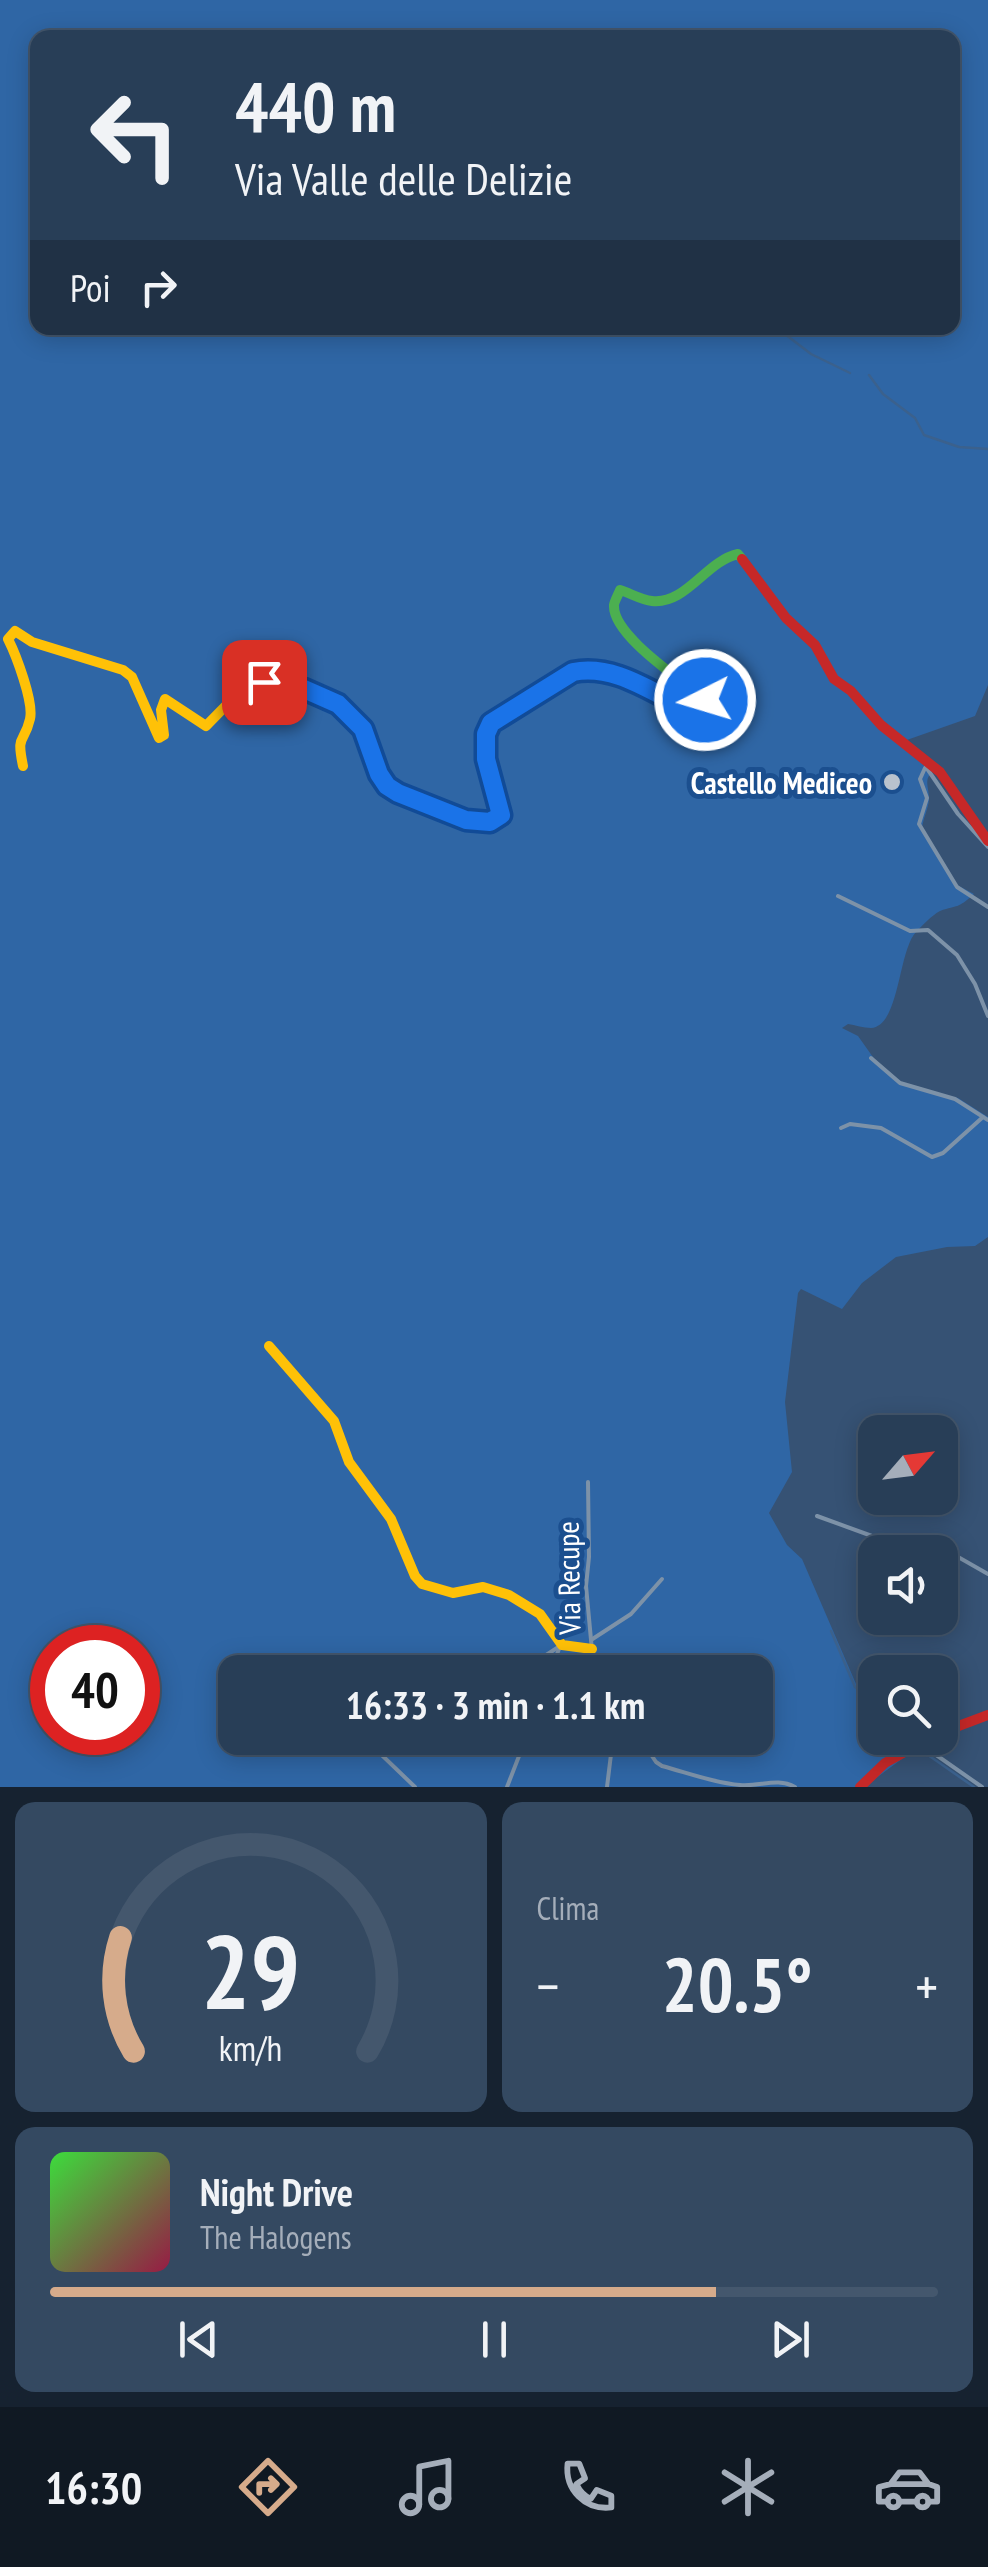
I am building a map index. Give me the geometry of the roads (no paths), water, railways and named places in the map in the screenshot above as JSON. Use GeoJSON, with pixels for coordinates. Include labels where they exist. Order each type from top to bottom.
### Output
{"type":"FeatureCollection","features":[{"type":"Feature","properties":{"kind":"street"},"geometry":{"type":"LineString","coordinates":[[23,766],[18,743],[31,717],[9,635],[20,632],[36,642],[122,670],[132,677],[159,738],[164,735],[161,710],[165,699],[173,700],[194,721],[206,726],[249,682],[280,684],[316,693],[338,704],[363,729],[387,786],[447,813],[480,823],[496,820],[501,815],[484,742],[491,723],[573,672],[588,669],[610,674],[697,713],[708,710],[696,690],[666,668],[620,624],[610,606],[620,590],[651,601],[660,600],[688,586],[725,558],[738,554],[786,618],[814,646],[840,685],[880,725],[947,781],[988,844]]}},
{"type":"Feature","properties":{"kind":"street"},"geometry":{"type":"LineString","coordinates":[[927,767],[920,779],[926,798],[918,824],[957,888],[988,907]]}},
{"type":"Feature","properties":{"kind":"street"},"geometry":{"type":"LineString","coordinates":[[838,896],[910,931],[928,930],[958,955],[988,1016]]}},
{"type":"Feature","properties":{"kind":"street"},"geometry":{"type":"LineString","coordinates":[[841,1128],[850,1124],[881,1128],[932,1157],[943,1153],[986,1118],[948,1097],[900,1083],[872,1058]]}},
{"type":"Feature","properties":{"kind":"street"},"geometry":{"type":"LineString","coordinates":[[269,1346],[334,1421],[349,1462],[391,1519],[422,1584],[454,1592],[483,1587],[509,1595],[540,1614],[561,1646]]}},
{"type":"Feature","properties":{"kind":"street","name":"Via Recupe"},"geometry":{"type":"LineString","coordinates":[[588,1482],[590,1556],[586,1586],[593,1655]]}},
{"type":"Feature","properties":{"kind":"street"},"geometry":{"type":"LineString","coordinates":[[817,1516],[872,1536],[930,1542],[988,1574]]}},
{"type":"Feature","properties":{"kind":"street"},"geometry":{"type":"LineString","coordinates":[[547,1655],[561,1646],[592,1645],[631,1614],[662,1579]]}},
{"type":"Feature","properties":{"kind":"street"},"geometry":{"type":"LineString","coordinates":[[557,1655],[561,1646]]}},
{"type":"Feature","properties":{"kind":"street"},"geometry":{"type":"LineString","coordinates":[[958,1726],[988,1715]]}},
{"type":"Feature","properties":{"kind":"street"},"geometry":{"type":"LineString","coordinates":[[382,1755],[415,1787]]}},
{"type":"Feature","properties":{"kind":"street"},"geometry":{"type":"LineString","coordinates":[[508,1787],[520,1755]]}},
{"type":"Feature","properties":{"kind":"street"},"geometry":{"type":"LineString","coordinates":[[607,1787],[611,1755]]}},
{"type":"Feature","properties":{"kind":"street"},"geometry":{"type":"LineString","coordinates":[[651,1755],[662,1766],[722,1783],[744,1786],[782,1781],[795,1787]]}},
{"type":"Feature","properties":{"kind":"street"},"geometry":{"type":"LineString","coordinates":[[860,1787],[899,1755]]}},
{"type":"Feature","properties":{"kind":"street"},"geometry":{"type":"LineString","coordinates":[[943,1755],[983,1787],[988,1778]]}},
{"type":"Feature","properties":{"kind":"waterway"},"geometry":{"type":"LineString","coordinates":[[786,335],[811,354],[850,373]]}},
{"type":"Feature","properties":{"kind":"waterway"},"geometry":{"type":"LineString","coordinates":[[869,375],[883,394],[915,418],[924,435],[959,447],[988,449]]}},
{"type":"Feature","properties":{"kind":"waterway"},"geometry":{"type":"LineString","coordinates":[[831,1631],[858,1690]]}},
{"type":"Feature","properties":{"kind":"waterway"},"geometry":{"type":"LineString","coordinates":[[928,1755],[974,1787]]}},
{"type":"Feature","properties":{"kind":"place","name":"Castello Mediceo"},"geometry":{"type":"Point","coordinates":[892,782]}}]}
